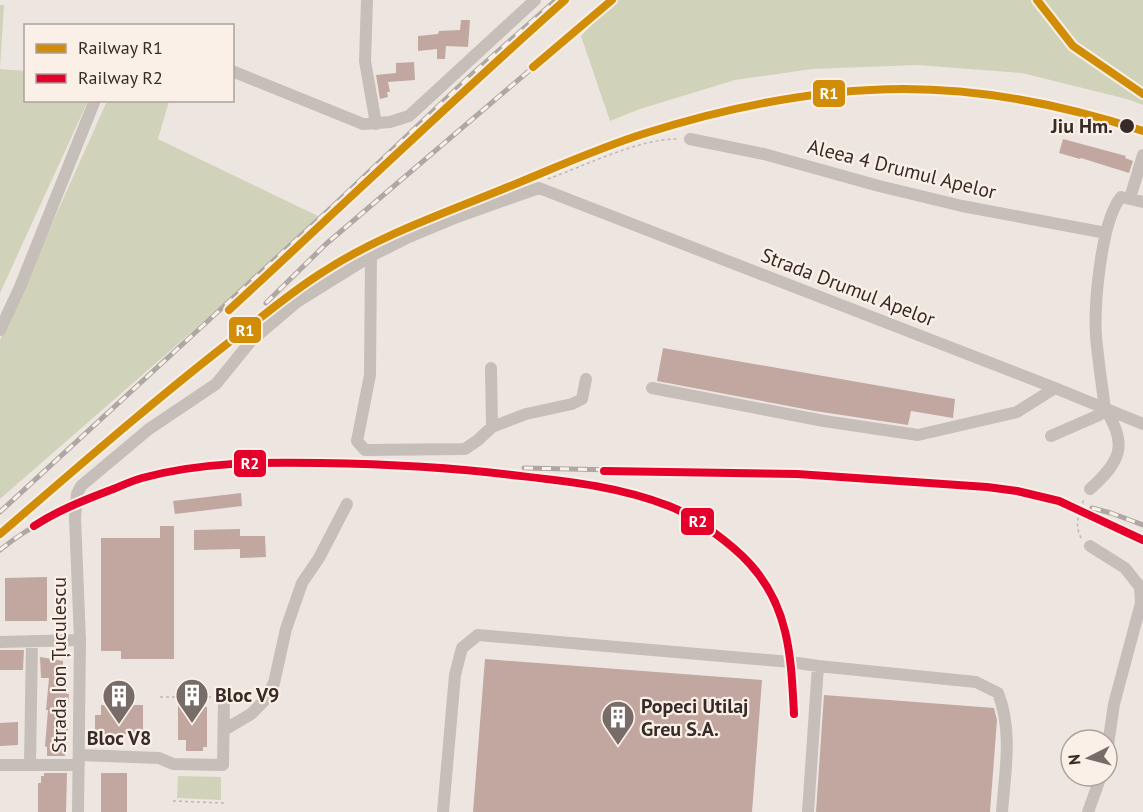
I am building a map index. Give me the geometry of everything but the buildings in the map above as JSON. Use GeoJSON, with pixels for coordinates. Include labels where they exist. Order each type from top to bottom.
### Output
{"type":"FeatureCollection","features":[{"type":"Feature","properties":{"kind":"street"},"geometry":{"type":"LineString","coordinates":[[368,0],[364,61],[376,124]]}},
{"type":"Feature","properties":{"kind":"street"},"geometry":{"type":"LineString","coordinates":[[234,71],[363,124],[376,124],[409,116],[535,0]]}},
{"type":"Feature","properties":{"kind":"street"},"geometry":{"type":"LineString","coordinates":[[0,330],[20,287],[94,102]]}},
{"type":"Feature","properties":{"kind":"street","name":"Aleea 4 Drumul Apelor"},"geometry":{"type":"LineString","coordinates":[[690,139],[764,154],[962,206],[1106,233]]}},
{"type":"Feature","properties":{"kind":"street"},"geometry":{"type":"LineString","coordinates":[[1130,198],[1143,155]]}},
{"type":"Feature","properties":{"kind":"street","name":"Strada Ion Țuculescu"},"geometry":{"type":"LineString","coordinates":[[78,812],[80,640],[75,518],[76,494],[85,480],[149,429],[216,384],[251,342],[297,302],[371,256],[409,237],[539,188]]}},
{"type":"Feature","properties":{"kind":"street","name":"Strada Drumul Apelor"},"geometry":{"type":"LineString","coordinates":[[539,188],[1143,424]]}},
{"type":"Feature","properties":{"kind":"street"},"geometry":{"type":"LineString","coordinates":[[1090,489],[1112,468],[1119,449],[1114,423],[1106,409],[1096,334],[1099,278],[1106,233],[1121,197],[1143,202]]}},
{"type":"Feature","properties":{"kind":"street"},"geometry":{"type":"LineString","coordinates":[[371,256],[370,375],[357,441],[365,450],[465,449],[492,427],[526,414],[572,404],[582,399],[586,379]]}},
{"type":"Feature","properties":{"kind":"street"},"geometry":{"type":"LineString","coordinates":[[491,368],[492,427]]}},
{"type":"Feature","properties":{"kind":"street"},"geometry":{"type":"LineString","coordinates":[[652,388],[824,421],[918,435],[1017,412],[1055,388]]}},
{"type":"Feature","properties":{"kind":"street"},"geometry":{"type":"LineString","coordinates":[[1051,436],[1099,415],[1106,409]]}},
{"type":"Feature","properties":{"kind":"street"},"geometry":{"type":"LineString","coordinates":[[224,729],[251,714],[264,701],[274,682],[289,618],[302,583],[319,558],[347,504]]}},
{"type":"Feature","properties":{"kind":"street"},"geometry":{"type":"LineString","coordinates":[[1090,546],[1125,568],[1140,587],[1141,603],[1114,704],[1110,728]]}},
{"type":"Feature","properties":{"kind":"street"},"geometry":{"type":"LineString","coordinates":[[443,812],[455,675],[462,648],[478,635],[780,661],[975,682],[998,693],[1004,709],[1008,731],[1002,812]]}},
{"type":"Feature","properties":{"kind":"street"},"geometry":{"type":"LineString","coordinates":[[0,642],[80,640]]}},
{"type":"Feature","properties":{"kind":"street"},"geometry":{"type":"LineString","coordinates":[[30,764],[32,641]]}},
{"type":"Feature","properties":{"kind":"street"},"geometry":{"type":"LineString","coordinates":[[808,812],[818,666]]}},
{"type":"Feature","properties":{"kind":"street"},"geometry":{"type":"LineString","coordinates":[[0,765],[159,758],[173,764],[223,765],[224,697]]}},
{"type":"Feature","properties":{"kind":"street"},"geometry":{"type":"LineString","coordinates":[[1088,812],[1097,788]]}},
{"type":"Feature","properties":{"kind":"path"},"geometry":{"type":"LineString","coordinates":[[539,188],[549,179],[627,150],[667,138],[690,139]]}},
{"type":"Feature","properties":{"kind":"path"},"geometry":{"type":"LineString","coordinates":[[1090,489],[1082,506],[1077,529],[1082,540],[1090,546]]}},
{"type":"Feature","properties":{"kind":"path"},"geometry":{"type":"LineString","coordinates":[[160,697],[224,697]]}},
{"type":"Feature","properties":{"kind":"path"},"geometry":{"type":"LineString","coordinates":[[173,801],[224,803]]}},
{"type":"Feature","properties":{"kind":"green space"},"geometry":{"type":"Polygon","coordinates":[[[615,0],[1143,0],[1143,105],[1022,73],[917,65],[812,69],[735,80],[640,109],[610,121],[581,36],[615,0]]]}},
{"type":"Feature","properties":{"kind":"green space"},"geometry":{"type":"Polygon","coordinates":[[[0,5],[4,5],[0,69],[0,5]]]}},
{"type":"Feature","properties":{"kind":"green space"},"geometry":{"type":"Polygon","coordinates":[[[0,69],[24,71],[24,102],[88,102],[0,293],[0,69]]]}},
{"type":"Feature","properties":{"kind":"green space"},"geometry":{"type":"Polygon","coordinates":[[[107,102],[169,102],[158,139],[320,217],[0,499],[0,340],[107,102]]]}},
{"type":"Feature","properties":{"kind":"green space"},"geometry":{"type":"Polygon","coordinates":[[[178,776],[221,777],[221,800],[177,798],[178,776]]]}},
{"type":"Feature","properties":{"kind":"railway"},"geometry":{"type":"LineString","coordinates":[[0,512],[334,205],[471,75],[556,0]]}},
{"type":"Feature","properties":{"kind":"railway"},"geometry":{"type":"LineString","coordinates":[[266,303],[326,244],[612,0]]}},
{"type":"Feature","properties":{"kind":"railway"},"geometry":{"type":"LineString","coordinates":[[1037,0],[1073,46],[1143,94]]}},
{"type":"Feature","properties":{"kind":"railway"},"geometry":{"type":"LineString","coordinates":[[0,550],[50,517],[130,482],[167,472],[212,466],[257,463],[440,466],[617,489],[653,499],[680,511],[726,541],[752,566],[774,602],[786,636],[792,673],[794,714]]}},
{"type":"Feature","properties":{"kind":"railway"},"geometry":{"type":"LineString","coordinates":[[524,468],[797,474],[987,487],[1059,501],[1143,540]]}},
{"type":"Feature","properties":{"kind":"railway"},"geometry":{"type":"LineString","coordinates":[[1092,508],[1143,525]]}},
{"type":"Feature","properties":{"kind":"rail line","name":"R1"},"geometry":{"type":"LineString","coordinates":[[229,310],[565,0]]}},
{"type":"Feature","properties":{"kind":"rail line","name":"R1"},"geometry":{"type":"LineString","coordinates":[[533,67],[612,0]]}},
{"type":"Feature","properties":{"kind":"rail line","name":"R1"},"geometry":{"type":"LineString","coordinates":[[1037,0],[1073,46],[1143,94]]}},
{"type":"Feature","properties":{"kind":"rail line","name":"R1"},"geometry":{"type":"LineString","coordinates":[[0,534],[179,382],[281,301],[323,272],[366,247],[411,226],[628,139],[709,115],[774,101],[839,92],[904,89],[965,92],[1025,101],[1085,114],[1143,131]]}},
{"type":"Feature","properties":{"kind":"rail line","name":"R2"},"geometry":{"type":"LineString","coordinates":[[34,526],[70,507],[138,479],[186,469],[231,464],[320,463],[440,468],[572,482],[611,489],[650,499],[679,510],[701,523],[750,564],[763,581],[781,616],[789,654],[794,714]]}},
{"type":"Feature","properties":{"kind":"rail line","name":"R2"},"geometry":{"type":"LineString","coordinates":[[604,471],[797,474],[987,487],[1059,501],[1143,540]]}},
{"type":"Feature","properties":{"kind":"place","name":"Jiu Hm."},"geometry":{"type":"Point","coordinates":[1127,126]}},
{"type":"Feature","properties":{"kind":"place","name":"Bloc V9"},"geometry":{"type":"Point","coordinates":[192,724]}},
{"type":"Feature","properties":{"kind":"place","name":"Bloc V8"},"geometry":{"type":"Point","coordinates":[119,725]}},
{"type":"Feature","properties":{"kind":"place","name":"Popeci Utilaj Greu S.A."},"geometry":{"type":"Point","coordinates":[618,746]}}]}
